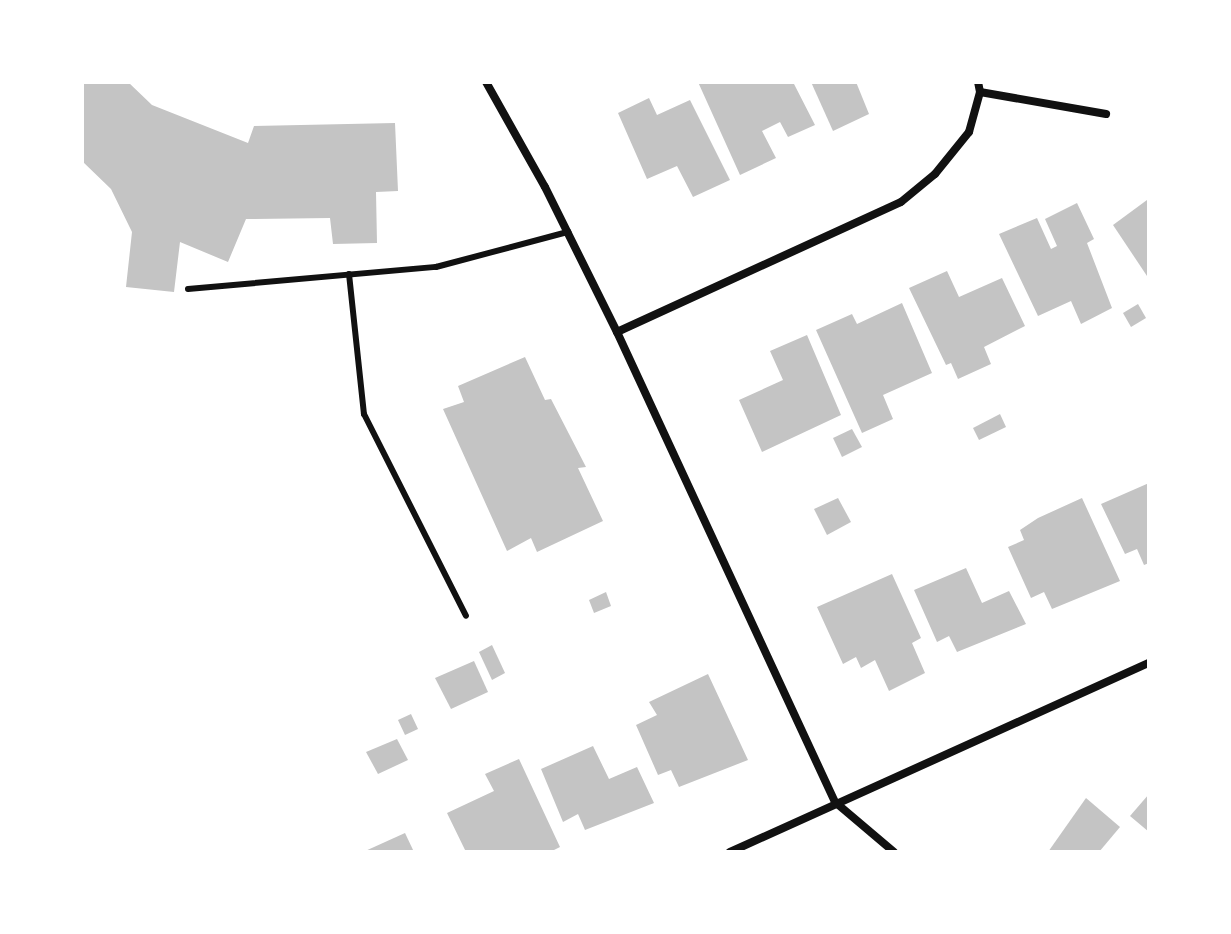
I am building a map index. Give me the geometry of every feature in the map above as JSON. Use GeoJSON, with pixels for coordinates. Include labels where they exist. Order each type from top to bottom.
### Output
{"type":"FeatureCollection","features":[{"type":"Feature","properties":{"kind":"street"},"geometry":{"type":"LineString","coordinates":[[486,82],[568,232],[617,332],[835,802],[894,852]]}},
{"type":"Feature","properties":{"kind":"street"},"geometry":{"type":"LineString","coordinates":[[617,332],[901,202],[935,174],[969,132],[980,92],[978,82]]}},
{"type":"Feature","properties":{"kind":"street"},"geometry":{"type":"LineString","coordinates":[[980,92],[1106,114]]}},
{"type":"Feature","properties":{"kind":"street"},"geometry":{"type":"LineString","coordinates":[[730,852],[835,802],[1149,663]]}},
{"type":"Feature","properties":{"kind":"lane"},"geometry":{"type":"LineString","coordinates":[[188,289],[436,267],[568,232]]}},
{"type":"Feature","properties":{"kind":"lane"},"geometry":{"type":"LineString","coordinates":[[349,274],[364,414],[466,616]]}},
{"type":"Feature","properties":{"kind":"building"},"geometry":{"type":"Polygon","coordinates":[[[82,82],[128,82],[152,105],[248,143],[254,126],[395,123],[398,191],[376,192],[377,243],[333,244],[330,218],[246,219],[228,262],[180,242],[174,292],[126,287],[132,232],[111,189],[82,161],[82,82]]]}},
{"type":"Feature","properties":{"kind":"building"},"geometry":{"type":"Polygon","coordinates":[[[698,82],[793,82],[815,125],[788,137],[780,122],[762,131],[776,158],[740,175],[698,82]]]}},
{"type":"Feature","properties":{"kind":"building"},"geometry":{"type":"Polygon","coordinates":[[[811,82],[856,82],[869,114],[833,131],[811,82]]]}},
{"type":"Feature","properties":{"kind":"building"},"geometry":{"type":"Polygon","coordinates":[[[649,98],[657,115],[690,100],[730,180],[693,197],[677,166],[647,179],[618,113],[649,98]]]}},
{"type":"Feature","properties":{"kind":"building"},"geometry":{"type":"Polygon","coordinates":[[[1147,200],[1149,203],[1149,279],[1113,225],[1147,200]]]}},
{"type":"Feature","properties":{"kind":"building"},"geometry":{"type":"Polygon","coordinates":[[[1077,203],[1094,239],[1087,243],[1112,308],[1081,324],[1071,301],[1038,316],[999,234],[1037,218],[1051,249],[1057,246],[1045,219],[1077,203]]]}},
{"type":"Feature","properties":{"kind":"building"},"geometry":{"type":"Polygon","coordinates":[[[947,271],[959,297],[1002,278],[1025,326],[984,347],[991,364],[958,379],[951,363],[946,365],[909,288],[947,271]]]}},
{"type":"Feature","properties":{"kind":"building"},"geometry":{"type":"Polygon","coordinates":[[[902,303],[932,373],[883,395],[893,419],[862,433],[816,330],[852,314],[857,324],[902,303]]]}},
{"type":"Feature","properties":{"kind":"building"},"geometry":{"type":"Polygon","coordinates":[[[1138,304],[1146,318],[1131,327],[1123,313],[1138,304]]]}},
{"type":"Feature","properties":{"kind":"building"},"geometry":{"type":"Polygon","coordinates":[[[807,335],[841,415],[762,452],[739,400],[783,380],[770,351],[807,335]]]}},
{"type":"Feature","properties":{"kind":"building"},"geometry":{"type":"Polygon","coordinates":[[[525,357],[545,400],[551,399],[586,467],[578,468],[603,521],[537,552],[531,538],[507,551],[443,409],[464,402],[458,386],[525,357]]]}},
{"type":"Feature","properties":{"kind":"building"},"geometry":{"type":"Polygon","coordinates":[[[1000,414],[1006,427],[979,440],[973,428],[1000,414]]]}},
{"type":"Feature","properties":{"kind":"building"},"geometry":{"type":"Polygon","coordinates":[[[852,429],[862,447],[842,457],[833,438],[852,429]]]}},
{"type":"Feature","properties":{"kind":"building"},"geometry":{"type":"Polygon","coordinates":[[[1149,483],[1149,563],[1144,565],[1137,549],[1125,554],[1101,504],[1149,483]]]}},
{"type":"Feature","properties":{"kind":"building"},"geometry":{"type":"Polygon","coordinates":[[[838,498],[851,522],[827,535],[814,509],[838,498]]]}},
{"type":"Feature","properties":{"kind":"building"},"geometry":{"type":"Polygon","coordinates":[[[1082,498],[1120,581],[1052,609],[1044,592],[1031,598],[1008,547],[1024,540],[1020,530],[1038,518],[1082,498]]]}},
{"type":"Feature","properties":{"kind":"building"},"geometry":{"type":"Polygon","coordinates":[[[966,568],[982,603],[1009,591],[1026,624],[957,652],[949,636],[937,642],[914,590],[966,568]]]}},
{"type":"Feature","properties":{"kind":"building"},"geometry":{"type":"Polygon","coordinates":[[[892,574],[921,638],[912,643],[925,673],[889,691],[875,660],[861,668],[856,657],[843,664],[817,607],[892,574]]]}},
{"type":"Feature","properties":{"kind":"building"},"geometry":{"type":"Polygon","coordinates":[[[606,592],[611,606],[594,613],[589,600],[606,592]]]}},
{"type":"Feature","properties":{"kind":"building"},"geometry":{"type":"Polygon","coordinates":[[[492,645],[505,673],[492,680],[479,652],[492,645]]]}},
{"type":"Feature","properties":{"kind":"building"},"geometry":{"type":"Polygon","coordinates":[[[474,661],[488,692],[451,709],[435,678],[474,661]]]}},
{"type":"Feature","properties":{"kind":"building"},"geometry":{"type":"Polygon","coordinates":[[[708,674],[748,760],[679,787],[671,770],[658,775],[636,725],[657,715],[649,702],[708,674]]]}},
{"type":"Feature","properties":{"kind":"building"},"geometry":{"type":"Polygon","coordinates":[[[411,714],[418,729],[405,735],[398,720],[411,714]]]}},
{"type":"Feature","properties":{"kind":"building"},"geometry":{"type":"Polygon","coordinates":[[[397,739],[408,760],[378,774],[366,752],[397,739]]]}},
{"type":"Feature","properties":{"kind":"building"},"geometry":{"type":"Polygon","coordinates":[[[593,746],[609,779],[637,767],[654,803],[585,830],[578,814],[563,822],[541,769],[593,746]]]}},
{"type":"Feature","properties":{"kind":"building"},"geometry":{"type":"Polygon","coordinates":[[[519,759],[560,847],[550,852],[466,852],[447,813],[494,791],[485,774],[519,759]]]}},
{"type":"Feature","properties":{"kind":"building"},"geometry":{"type":"Polygon","coordinates":[[[1149,794],[1149,832],[1130,816],[1149,794]]]}},
{"type":"Feature","properties":{"kind":"building"},"geometry":{"type":"Polygon","coordinates":[[[1086,798],[1120,827],[1099,852],[1048,852],[1086,798]]]}},
{"type":"Feature","properties":{"kind":"building"},"geometry":{"type":"Polygon","coordinates":[[[405,833],[414,852],[363,852],[405,833]]]}}]}
